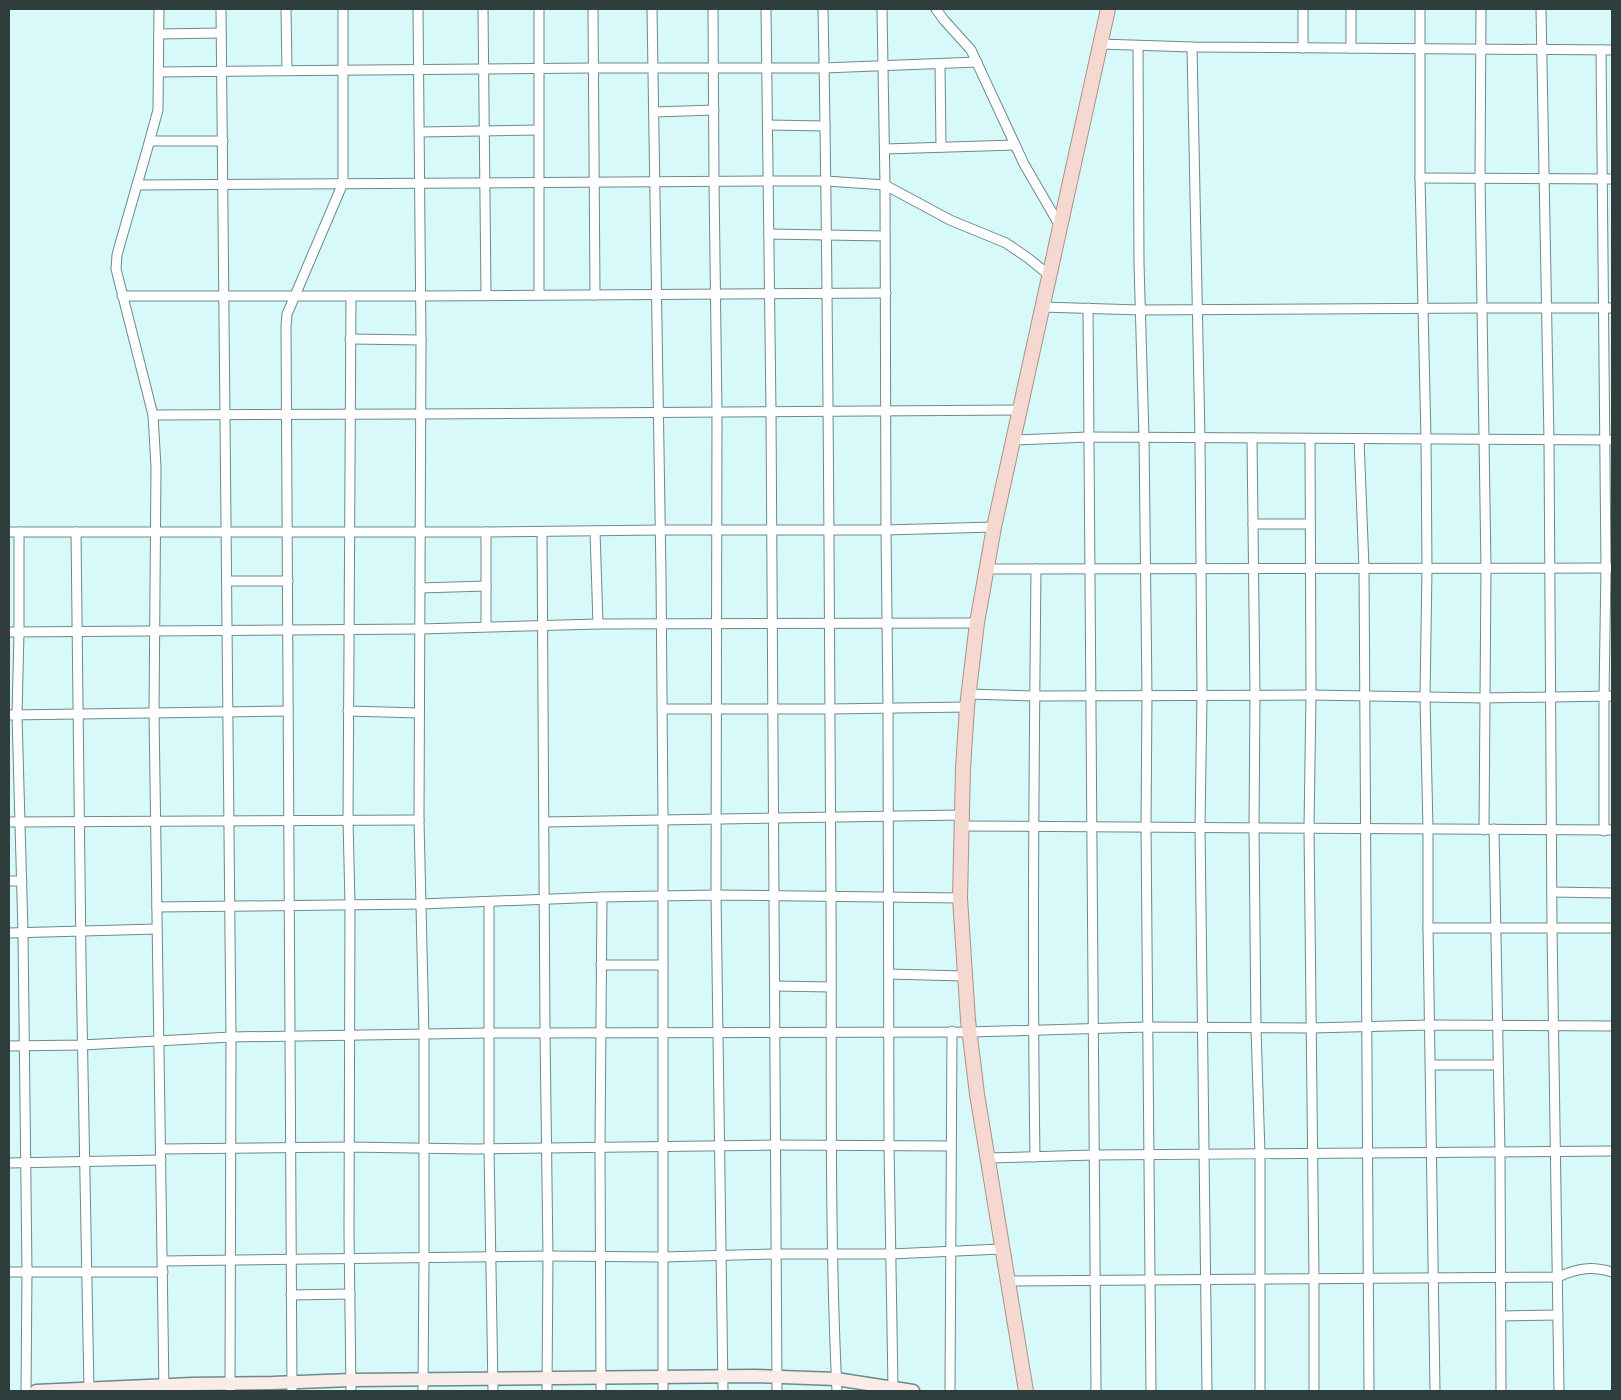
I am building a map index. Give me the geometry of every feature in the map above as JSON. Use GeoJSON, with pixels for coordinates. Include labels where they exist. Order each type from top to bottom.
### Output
{"type":"FeatureCollection","features":[{"type":"Feature","properties":{"kind":"main road"},"geometry":{"type":"LineString","coordinates":[[1026,1391],[987,1158],[969,1032],[964,976],[960,898],[961,821],[968,701],[977,623],[994,527],[1108,9]]}},
{"type":"Feature","properties":{"kind":"street"},"geometry":{"type":"LineString","coordinates":[[159,9],[158,110],[117,255],[116,269],[152,414],[156,468],[154,713],[164,1388]]}},
{"type":"Feature","properties":{"kind":"street"},"geometry":{"type":"LineString","coordinates":[[221,9],[231,1037],[229,1387]]}},
{"type":"Feature","properties":{"kind":"street"},"geometry":{"type":"LineString","coordinates":[[286,9],[287,70]]}},
{"type":"Feature","properties":{"kind":"street"},"geometry":{"type":"LineString","coordinates":[[292,1387],[286,326],[287,314],[343,183],[343,9]]}},
{"type":"Feature","properties":{"kind":"street"},"geometry":{"type":"LineString","coordinates":[[418,9],[421,296],[419,820],[424,1034],[422,1385]]}},
{"type":"Feature","properties":{"kind":"street"},"geometry":{"type":"LineString","coordinates":[[483,9],[486,295]]}},
{"type":"Feature","properties":{"kind":"street"},"geometry":{"type":"LineString","coordinates":[[539,9],[539,294]]}},
{"type":"Feature","properties":{"kind":"street"},"geometry":{"type":"LineString","coordinates":[[592,9],[595,295]]}},
{"type":"Feature","properties":{"kind":"street"},"geometry":{"type":"LineString","coordinates":[[652,9],[663,819],[663,1391]]}},
{"type":"Feature","properties":{"kind":"street"},"geometry":{"type":"LineString","coordinates":[[714,9],[718,623],[716,895],[723,1391]]}},
{"type":"Feature","properties":{"kind":"street"},"geometry":{"type":"LineString","coordinates":[[766,9],[772,530],[777,1391]]}},
{"type":"Feature","properties":{"kind":"street"},"geometry":{"type":"LineString","coordinates":[[823,9],[830,530],[831,1146],[837,1385]]}},
{"type":"Feature","properties":{"kind":"street"},"geometry":{"type":"LineString","coordinates":[[882,9],[886,293],[891,1254],[888,1389]]}},
{"type":"Feature","properties":{"kind":"street"},"geometry":{"type":"LineString","coordinates":[[936,9],[971,50],[1024,164],[1060,226]]}},
{"type":"Feature","properties":{"kind":"street"},"geometry":{"type":"LineString","coordinates":[[1303,9],[1303,48]]}},
{"type":"Feature","properties":{"kind":"street"},"geometry":{"type":"LineString","coordinates":[[1351,48],[1352,9]]}},
{"type":"Feature","properties":{"kind":"street"},"geometry":{"type":"LineString","coordinates":[[1420,9],[1420,178],[1428,568],[1426,697],[1428,928],[1435,1391]]}},
{"type":"Feature","properties":{"kind":"street"},"geometry":{"type":"LineString","coordinates":[[1481,9],[1480,178],[1486,568],[1484,830]]}},
{"type":"Feature","properties":{"kind":"street"},"geometry":{"type":"LineString","coordinates":[[1541,9],[1549,440],[1552,929],[1557,1151],[1559,1391]]}},
{"type":"Feature","properties":{"kind":"street"},"geometry":{"type":"LineString","coordinates":[[159,34],[222,34]]}},
{"type":"Feature","properties":{"kind":"street"},"geometry":{"type":"LineString","coordinates":[[1100,44],[1192,47],[1612,50]]}},
{"type":"Feature","properties":{"kind":"street"},"geometry":{"type":"LineString","coordinates":[[1138,46],[1140,310],[1146,569],[1147,1027],[1151,1391]]}},
{"type":"Feature","properties":{"kind":"street"},"geometry":{"type":"LineString","coordinates":[[1192,47],[1200,438],[1202,695],[1200,827],[1207,1391]]}},
{"type":"Feature","properties":{"kind":"street"},"geometry":{"type":"LineString","coordinates":[[544,822],[889,816],[1033,826],[1608,830],[1608,308],[1602,179],[1601,50]]}},
{"type":"Feature","properties":{"kind":"street"},"geometry":{"type":"LineString","coordinates":[[159,72],[653,67],[824,68],[977,62]]}},
{"type":"Feature","properties":{"kind":"street"},"geometry":{"type":"LineString","coordinates":[[940,64],[941,147]]}},
{"type":"Feature","properties":{"kind":"street"},"geometry":{"type":"LineString","coordinates":[[654,112],[714,110]]}},
{"type":"Feature","properties":{"kind":"street"},"geometry":{"type":"LineString","coordinates":[[768,125],[825,126]]}},
{"type":"Feature","properties":{"kind":"street"},"geometry":{"type":"LineString","coordinates":[[420,132],[538,130]]}},
{"type":"Feature","properties":{"kind":"street"},"geometry":{"type":"LineString","coordinates":[[150,141],[223,141]]}},
{"type":"Feature","properties":{"kind":"street"},"geometry":{"type":"LineString","coordinates":[[884,149],[1015,145]]}},
{"type":"Feature","properties":{"kind":"street"},"geometry":{"type":"LineString","coordinates":[[1420,178],[1612,179]]}},
{"type":"Feature","properties":{"kind":"street"},"geometry":{"type":"LineString","coordinates":[[137,185],[768,181],[826,181],[885,185],[950,220],[1006,243],[1049,275]]}},
{"type":"Feature","properties":{"kind":"street"},"geometry":{"type":"LineString","coordinates":[[769,234],[885,236]]}},
{"type":"Feature","properties":{"kind":"street"},"geometry":{"type":"LineString","coordinates":[[122,296],[886,293]]}},
{"type":"Feature","properties":{"kind":"street"},"geometry":{"type":"LineString","coordinates":[[351,296],[348,711],[351,1386]]}},
{"type":"Feature","properties":{"kind":"street"},"geometry":{"type":"LineString","coordinates":[[1042,307],[1140,310],[1608,308]]}},
{"type":"Feature","properties":{"kind":"street"},"geometry":{"type":"LineString","coordinates":[[1088,308],[1096,1391]]}},
{"type":"Feature","properties":{"kind":"street"},"geometry":{"type":"LineString","coordinates":[[350,339],[421,340]]}},
{"type":"Feature","properties":{"kind":"street"},"geometry":{"type":"LineString","coordinates":[[152,414],[1021,410]]}},
{"type":"Feature","properties":{"kind":"street"},"geometry":{"type":"LineString","coordinates":[[1014,440],[1088,437],[1608,440]]}},
{"type":"Feature","properties":{"kind":"street"},"geometry":{"type":"LineString","coordinates":[[1252,438],[1256,1028],[1260,1154],[1260,1391]]}},
{"type":"Feature","properties":{"kind":"street"},"geometry":{"type":"LineString","coordinates":[[1310,439],[1312,695],[1309,828],[1314,1391]]}},
{"type":"Feature","properties":{"kind":"street"},"geometry":{"type":"LineString","coordinates":[[1359,439],[1364,568],[1369,1391]]}},
{"type":"Feature","properties":{"kind":"street"},"geometry":{"type":"LineString","coordinates":[[1253,524],[1310,524]]}},
{"type":"Feature","properties":{"kind":"street"},"geometry":{"type":"LineString","coordinates":[[9,532],[542,532],[886,530],[994,527]]}},
{"type":"Feature","properties":{"kind":"street"},"geometry":{"type":"LineString","coordinates":[[595,531],[598,624]]}},
{"type":"Feature","properties":{"kind":"street"},"geometry":{"type":"LineString","coordinates":[[19,532],[19,632],[13,715],[21,822],[24,933],[27,1272],[26,1391]]}},
{"type":"Feature","properties":{"kind":"street"},"geometry":{"type":"LineString","coordinates":[[76,532],[78,822],[85,1273],[89,1390]]}},
{"type":"Feature","properties":{"kind":"street"},"geometry":{"type":"LineString","coordinates":[[486,532],[486,626]]}},
{"type":"Feature","properties":{"kind":"street"},"geometry":{"type":"LineString","coordinates":[[542,532],[548,1256],[547,1391]]}},
{"type":"Feature","properties":{"kind":"street"},"geometry":{"type":"LineString","coordinates":[[986,569],[1609,568]]}},
{"type":"Feature","properties":{"kind":"street"},"geometry":{"type":"LineString","coordinates":[[1035,1157],[1033,826],[1036,569]]}},
{"type":"Feature","properties":{"kind":"street"},"geometry":{"type":"LineString","coordinates":[[227,581],[288,581]]}},
{"type":"Feature","properties":{"kind":"street"},"geometry":{"type":"LineString","coordinates":[[420,588],[486,586]]}},
{"type":"Feature","properties":{"kind":"street"},"geometry":{"type":"LineString","coordinates":[[9,632],[288,631],[420,629],[543,624],[977,623]]}},
{"type":"Feature","properties":{"kind":"street"},"geometry":{"type":"LineString","coordinates":[[662,709],[829,710],[888,708],[1034,696],[1312,695],[1484,698],[1608,696]]}},
{"type":"Feature","properties":{"kind":"street"},"geometry":{"type":"LineString","coordinates":[[13,715],[288,711]]}},
{"type":"Feature","properties":{"kind":"street"},"geometry":{"type":"LineString","coordinates":[[348,711],[420,713]]}},
{"type":"Feature","properties":{"kind":"street"},"geometry":{"type":"LineString","coordinates":[[9,822],[419,820]]}},
{"type":"Feature","properties":{"kind":"street"},"geometry":{"type":"LineString","coordinates":[[1494,830],[1500,1152],[1501,1391]]}},
{"type":"Feature","properties":{"kind":"street"},"geometry":{"type":"LineString","coordinates":[[9,881],[22,880]]}},
{"type":"Feature","properties":{"kind":"street"},"geometry":{"type":"LineString","coordinates":[[1552,892],[1612,893]]}},
{"type":"Feature","properties":{"kind":"street"},"geometry":{"type":"LineString","coordinates":[[157,907],[421,904],[716,895],[831,898],[960,898]]}},
{"type":"Feature","properties":{"kind":"street"},"geometry":{"type":"LineString","coordinates":[[601,1391],[600,1032],[602,897]]}},
{"type":"Feature","properties":{"kind":"street"},"geometry":{"type":"LineString","coordinates":[[489,902],[489,1148],[493,1385]]}},
{"type":"Feature","properties":{"kind":"street"},"geometry":{"type":"LineString","coordinates":[[1428,928],[1612,928]]}},
{"type":"Feature","properties":{"kind":"street"},"geometry":{"type":"LineString","coordinates":[[9,934],[157,929]]}},
{"type":"Feature","properties":{"kind":"street"},"geometry":{"type":"LineString","coordinates":[[601,965],[663,965]]}},
{"type":"Feature","properties":{"kind":"street"},"geometry":{"type":"LineString","coordinates":[[889,974],[964,976]]}},
{"type":"Feature","properties":{"kind":"street"},"geometry":{"type":"LineString","coordinates":[[775,986],[831,987]]}},
{"type":"Feature","properties":{"kind":"street"},"geometry":{"type":"LineString","coordinates":[[9,1046],[231,1037],[489,1033],[969,1032],[1147,1027],[1311,1028],[1430,1025],[1612,1026]]}},
{"type":"Feature","properties":{"kind":"street"},"geometry":{"type":"LineString","coordinates":[[950,1391],[952,1031]]}},
{"type":"Feature","properties":{"kind":"street"},"geometry":{"type":"LineString","coordinates":[[1431,1065],[1498,1065]]}},
{"type":"Feature","properties":{"kind":"street"},"geometry":{"type":"LineString","coordinates":[[161,1149],[350,1147],[600,1148],[776,1145],[951,1146]]}},
{"type":"Feature","properties":{"kind":"street"},"geometry":{"type":"LineString","coordinates":[[987,1158],[1094,1155],[1612,1151]]}},
{"type":"Feature","properties":{"kind":"street"},"geometry":{"type":"LineString","coordinates":[[9,1163],[161,1160]]}},
{"type":"Feature","properties":{"kind":"street"},"geometry":{"type":"LineString","coordinates":[[163,1261],[548,1256],[833,1255],[1001,1249]]}},
{"type":"Feature","properties":{"kind":"street"},"geometry":{"type":"LineString","coordinates":[[1007,1281],[1500,1278],[1558,1277],[1574,1270],[1593,1268],[1612,1272]]}},
{"type":"Feature","properties":{"kind":"street"},"geometry":{"type":"LineString","coordinates":[[9,1272],[163,1272]]}},
{"type":"Feature","properties":{"kind":"street"},"geometry":{"type":"LineString","coordinates":[[291,1295],[350,1294]]}},
{"type":"Feature","properties":{"kind":"street"},"geometry":{"type":"LineString","coordinates":[[1500,1316],[1558,1315]]}},
{"type":"Feature","properties":{"kind":"street"},"geometry":{"type":"LineString","coordinates":[[36,1391],[493,1385],[546,1378],[777,1377],[837,1385],[913,1391]]}}]}
